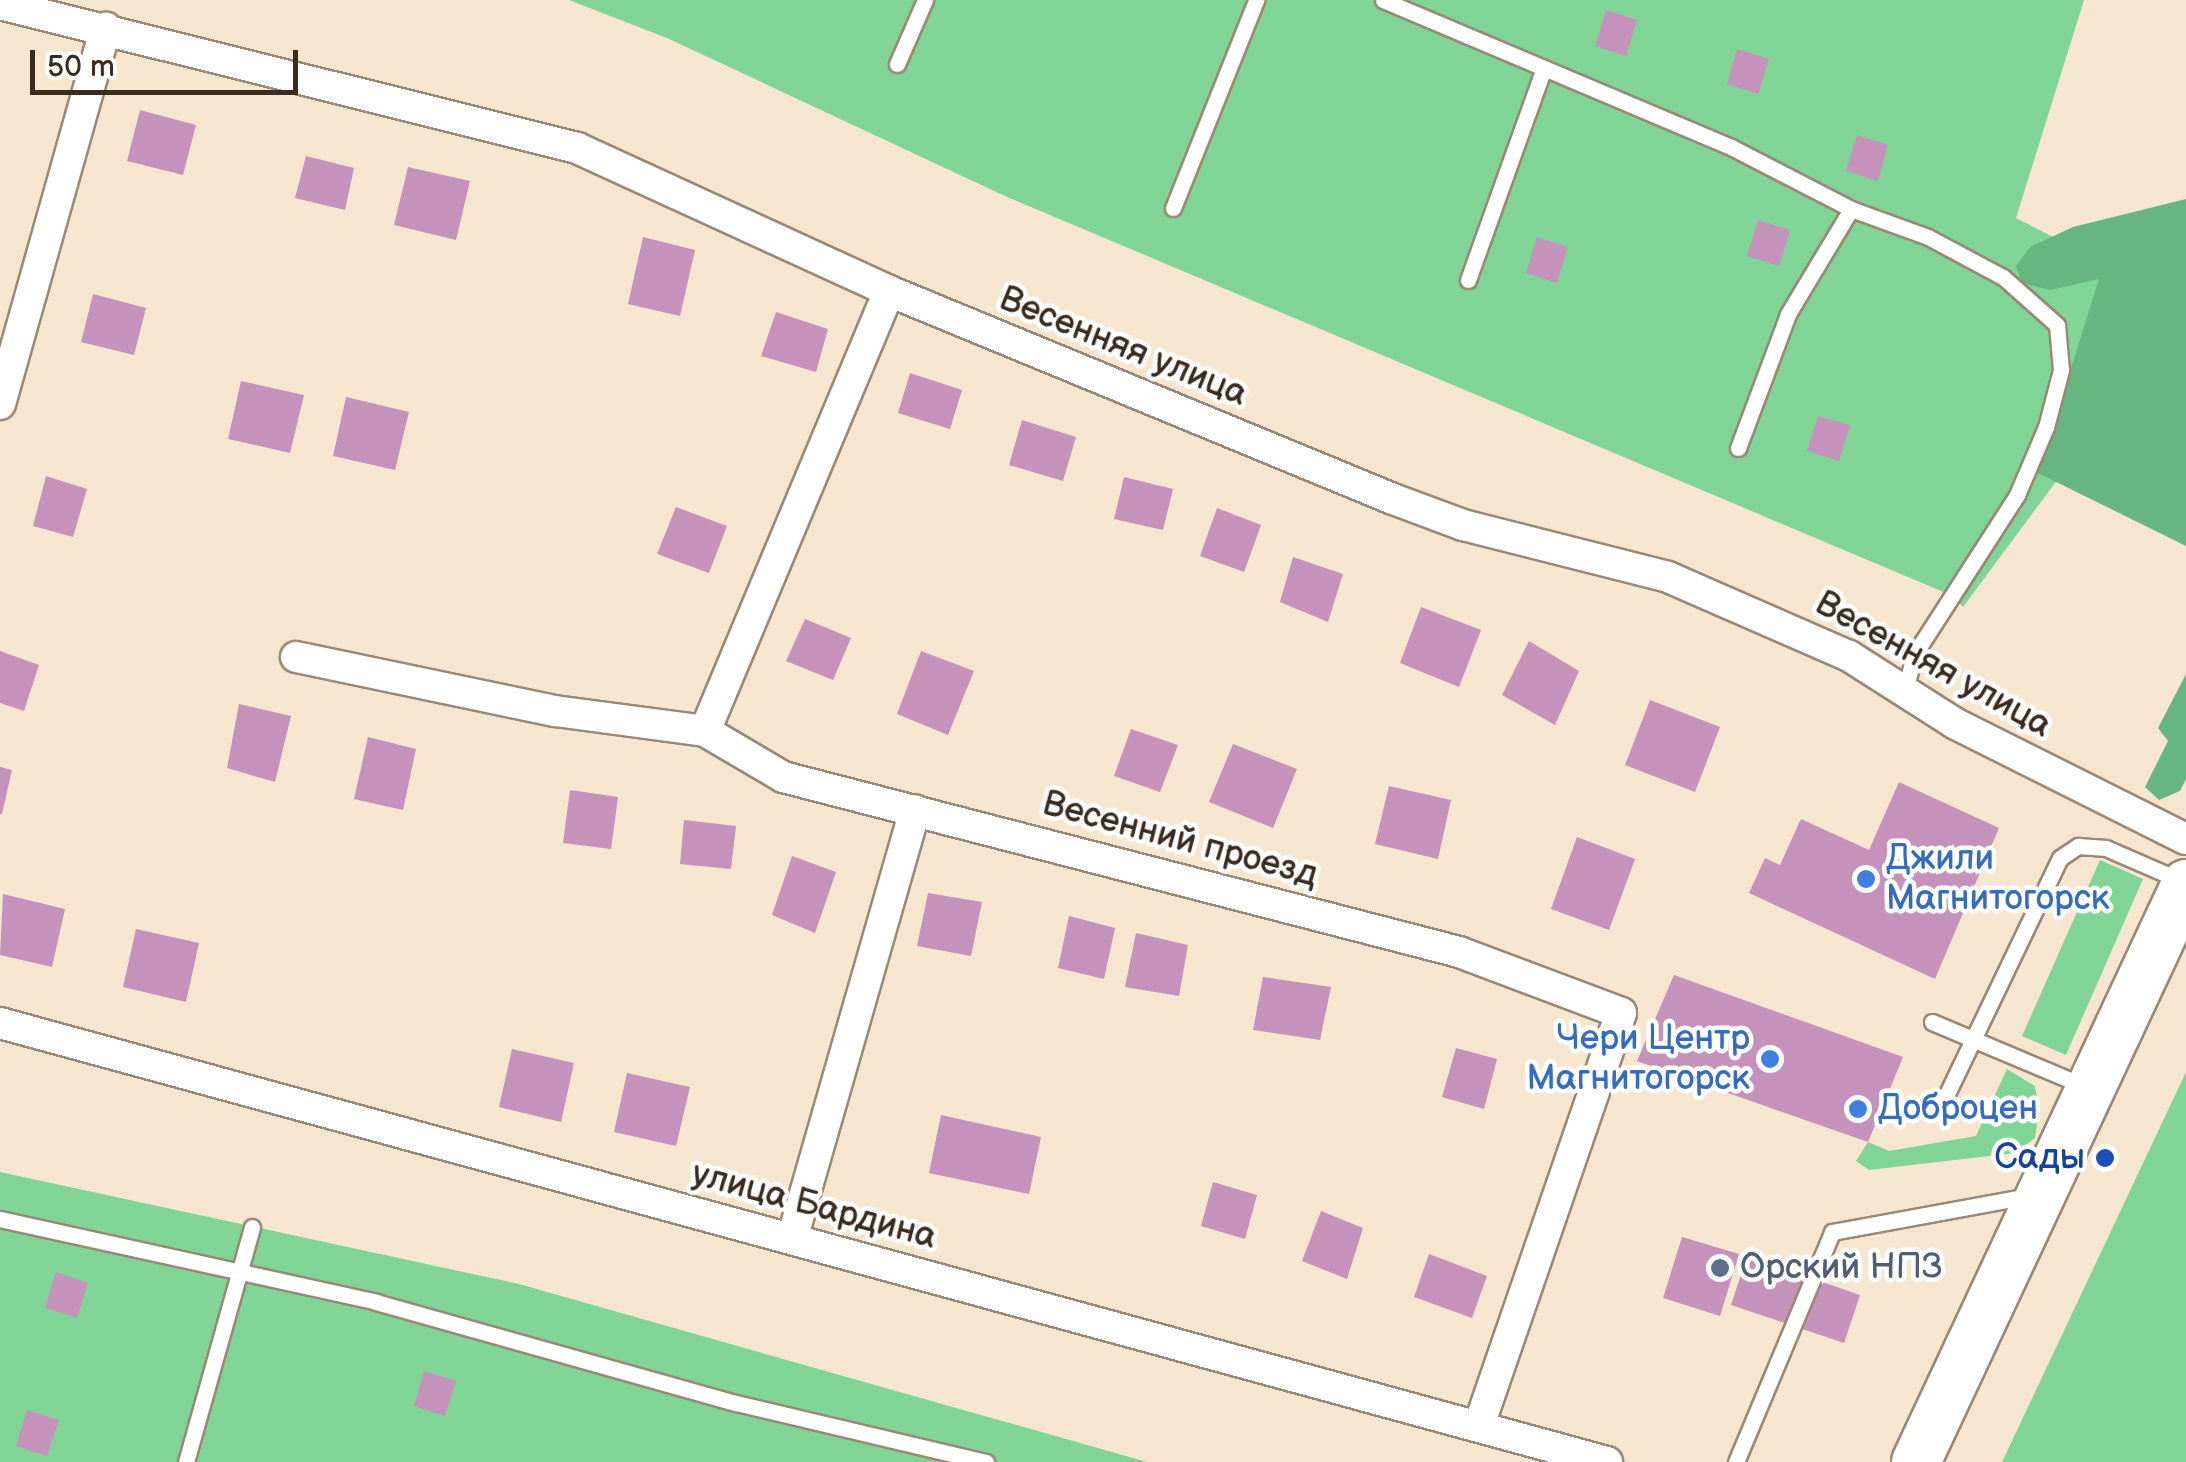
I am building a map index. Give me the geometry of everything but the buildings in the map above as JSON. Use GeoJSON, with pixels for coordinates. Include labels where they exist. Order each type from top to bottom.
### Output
{"type":"FeatureCollection","features":[{"type":"Feature","properties":{"kind":"main road"},"geometry":{"type":"LineString","coordinates":[[1916,1462],[2186,883]]}},
{"type":"Feature","properties":{"kind":"street","name":"Весенняя улица"},"geometry":{"type":"LineString","coordinates":[[0,4],[577,148],[889,291],[1393,499],[1463,525],[1668,577],[1848,656],[1954,723],[2186,840]]}},
{"type":"Feature","properties":{"kind":"street"},"geometry":{"type":"LineString","coordinates":[[0,404],[106,28]]}},
{"type":"Feature","properties":{"kind":"street"},"geometry":{"type":"LineString","coordinates":[[704,731],[889,291]]}},
{"type":"Feature","properties":{"kind":"street","name":"Весенний проезд"},"geometry":{"type":"LineString","coordinates":[[296,657],[555,711],[704,731],[784,777],[1459,952],[1621,1013],[1479,1425]]}},
{"type":"Feature","properties":{"kind":"street"},"geometry":{"type":"LineString","coordinates":[[792,1238],[916,810]]}},
{"type":"Feature","properties":{"kind":"street","name":"улица Бардина"},"geometry":{"type":"LineString","coordinates":[[0,1023],[1607,1462]]}},
{"type":"Feature","properties":{"kind":"lane"},"geometry":{"type":"LineString","coordinates":[[896,64],[925,0]]}},
{"type":"Feature","properties":{"kind":"lane"},"geometry":{"type":"LineString","coordinates":[[1173,208],[1256,0]]}},
{"type":"Feature","properties":{"kind":"lane"},"geometry":{"type":"LineString","coordinates":[[1383,0],[1730,148],[1852,209],[1928,237],[2003,276],[2056,326],[2061,370],[2046,428],[2017,495],[1914,655],[1904,691]]}},
{"type":"Feature","properties":{"kind":"lane"},"geometry":{"type":"LineString","coordinates":[[1468,280],[1543,71]]}},
{"type":"Feature","properties":{"kind":"lane"},"geometry":{"type":"LineString","coordinates":[[1738,448],[1788,314],[1852,209]]}},
{"type":"Feature","properties":{"kind":"lane"},"geometry":{"type":"LineString","coordinates":[[1946,1098],[2060,858],[2078,846],[2106,848],[2186,883]]}},
{"type":"Feature","properties":{"kind":"lane"},"geometry":{"type":"LineString","coordinates":[[1932,1022],[2091,1088]]}},
{"type":"Feature","properties":{"kind":"lane"},"geometry":{"type":"LineString","coordinates":[[1736,1462],[1832,1232],[2042,1194]]}},
{"type":"Feature","properties":{"kind":"lane"},"geometry":{"type":"LineString","coordinates":[[0,1219],[238,1276],[376,1302],[736,1403],[986,1462]]}},
{"type":"Feature","properties":{"kind":"lane"},"geometry":{"type":"LineString","coordinates":[[186,1462],[252,1227]]}},
{"type":"Feature","properties":{"kind":"green space"},"geometry":{"type":"Polygon","coordinates":[[[569,0],[2084,0],[2016,218],[2122,272],[2058,479],[1963,607],[1953,596],[1005,196],[667,38],[569,0]]]}},
{"type":"Feature","properties":{"kind":"green space"},"geometry":{"type":"Polygon","coordinates":[[[2186,199],[2186,546],[2038,473],[2099,279],[2050,290],[2022,283],[2016,266],[2030,247],[2073,227],[2186,199]]]}},
{"type":"Feature","properties":{"kind":"green space"},"geometry":{"type":"Polygon","coordinates":[[[2186,674],[2186,779],[2180,791],[2159,800],[2145,787],[2168,741],[2158,728],[2186,674]]]}},
{"type":"Feature","properties":{"kind":"green space"},"geometry":{"type":"Polygon","coordinates":[[[2100,860],[2143,879],[2066,1055],[2022,1036],[2100,860]]]}},
{"type":"Feature","properties":{"kind":"green space"},"geometry":{"type":"Polygon","coordinates":[[[2007,1069],[2035,1086],[2039,1109],[2035,1138],[2015,1153],[1869,1170],[1856,1161],[1868,1142],[1889,1151],[1976,1136],[2007,1069]]]}},
{"type":"Feature","properties":{"kind":"green space"},"geometry":{"type":"Polygon","coordinates":[[[2186,1072],[2186,1462],[2002,1462],[2186,1072]]]}},
{"type":"Feature","properties":{"kind":"green space"},"geometry":{"type":"Polygon","coordinates":[[[0,1172],[519,1284],[1147,1462],[0,1462],[0,1172]]]}},
{"type":"Feature","properties":{"kind":"place","name":"Джили Магнитогорск"},"geometry":{"type":"Point","coordinates":[1866,879]}},
{"type":"Feature","properties":{"kind":"place","name":"Чери Центр Магнитогорск"},"geometry":{"type":"Point","coordinates":[1770,1059]}},
{"type":"Feature","properties":{"kind":"place","name":"Доброцен"},"geometry":{"type":"Point","coordinates":[1858,1109]}},
{"type":"Feature","properties":{"kind":"place","name":"Сады"},"geometry":{"type":"Point","coordinates":[2105,1158]}},
{"type":"Feature","properties":{"kind":"place","name":"Орский НПЗ"},"geometry":{"type":"Point","coordinates":[1720,1268]}}]}
